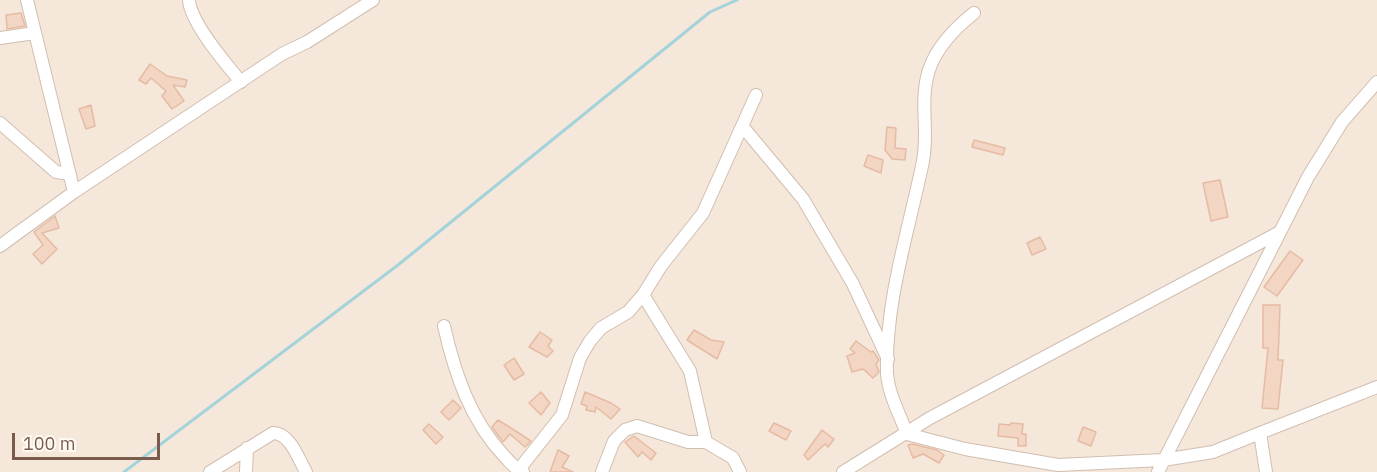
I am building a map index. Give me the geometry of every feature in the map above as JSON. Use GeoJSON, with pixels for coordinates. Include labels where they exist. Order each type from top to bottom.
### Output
{"type":"FeatureCollection","features":[{"type":"Feature","properties":{"kind":"street"},"geometry":{"type":"LineString","coordinates":[[27,0],[74,192]]}},
{"type":"Feature","properties":{"kind":"street"},"geometry":{"type":"LineString","coordinates":[[189,0],[190,8],[207,39],[241,81]]}},
{"type":"Feature","properties":{"kind":"street"},"geometry":{"type":"LineString","coordinates":[[0,246],[74,192],[241,81],[373,0]]}},
{"type":"Feature","properties":{"kind":"street"},"geometry":{"type":"LineString","coordinates":[[907,434],[888,382],[888,359],[897,275],[923,160],[922,108],[929,70],[939,49],[958,26],[974,13]]}},
{"type":"Feature","properties":{"kind":"street"},"geometry":{"type":"LineString","coordinates":[[0,38],[35,33]]}},
{"type":"Feature","properties":{"kind":"street"},"geometry":{"type":"LineString","coordinates":[[1161,466],[1308,177],[1342,122],[1377,82]]}},
{"type":"Feature","properties":{"kind":"street"},"geometry":{"type":"LineString","coordinates":[[444,326],[453,366],[476,416],[496,447],[519,472],[562,415],[580,358],[590,341],[600,328],[628,312],[703,213],[756,95]]}},
{"type":"Feature","properties":{"kind":"street"},"geometry":{"type":"LineString","coordinates":[[0,123],[56,172],[70,174]]}},
{"type":"Feature","properties":{"kind":"street"},"geometry":{"type":"LineString","coordinates":[[743,127],[803,199],[854,284],[888,359]]}},
{"type":"Feature","properties":{"kind":"street"},"geometry":{"type":"LineString","coordinates":[[843,472],[930,418],[1280,232]]}},
{"type":"Feature","properties":{"kind":"street"},"geometry":{"type":"LineString","coordinates":[[643,295],[690,371],[706,442]]}},
{"type":"Feature","properties":{"kind":"street"},"geometry":{"type":"LineString","coordinates":[[907,434],[1052,469],[1161,466],[1213,452],[1377,387]]}},
{"type":"Feature","properties":{"kind":"street"},"geometry":{"type":"LineString","coordinates":[[602,472],[614,441],[632,427],[688,442],[706,442],[733,458],[740,472]]}},
{"type":"Feature","properties":{"kind":"street"},"geometry":{"type":"LineString","coordinates":[[210,472],[273,433],[280,433],[286,437],[306,472]]}},
{"type":"Feature","properties":{"kind":"street"},"geometry":{"type":"LineString","coordinates":[[1260,433],[1266,472]]}},
{"type":"Feature","properties":{"kind":"street"},"geometry":{"type":"LineString","coordinates":[[246,472],[247,448]]}},
{"type":"Feature","properties":{"kind":"shaded area"},"geometry":{"type":"Polygon","coordinates":[[[0,0],[1377,0],[1377,472],[0,472],[0,0]]]}},
{"type":"Feature","properties":{"kind":"building"},"geometry":{"type":"Polygon","coordinates":[[[21,13],[25,26],[7,29],[6,15],[21,13]]]}},
{"type":"Feature","properties":{"kind":"building"},"geometry":{"type":"Polygon","coordinates":[[[150,64],[167,76],[187,80],[185,87],[173,85],[184,101],[172,109],[162,96],[166,91],[151,78],[146,84],[139,80],[150,64]]]}},
{"type":"Feature","properties":{"kind":"building"},"geometry":{"type":"Polygon","coordinates":[[[91,105],[95,126],[86,129],[79,109],[91,105]]]}},
{"type":"Feature","properties":{"kind":"building"},"geometry":{"type":"Polygon","coordinates":[[[887,127],[896,128],[895,148],[906,149],[905,160],[892,159],[885,150],[887,127]]]}},
{"type":"Feature","properties":{"kind":"building"},"geometry":{"type":"Polygon","coordinates":[[[974,140],[1005,148],[1003,155],[972,147],[974,140]]]}},
{"type":"Feature","properties":{"kind":"building"},"geometry":{"type":"Polygon","coordinates":[[[868,155],[883,160],[881,173],[864,166],[868,155]]]}},
{"type":"Feature","properties":{"kind":"building"},"geometry":{"type":"Polygon","coordinates":[[[1220,180],[1228,217],[1211,221],[1203,183],[1220,180]]]}},
{"type":"Feature","properties":{"kind":"building"},"geometry":{"type":"Polygon","coordinates":[[[55,216],[59,228],[42,233],[57,249],[42,264],[33,254],[43,245],[34,232],[55,216]]]}},
{"type":"Feature","properties":{"kind":"building"},"geometry":{"type":"Polygon","coordinates":[[[1040,237],[1046,249],[1032,255],[1027,243],[1040,237]]]}},
{"type":"Feature","properties":{"kind":"building"},"geometry":{"type":"Polygon","coordinates":[[[1290,251],[1303,260],[1277,296],[1264,287],[1290,251]]]}},
{"type":"Feature","properties":{"kind":"building"},"geometry":{"type":"Polygon","coordinates":[[[1263,305],[1280,305],[1278,360],[1283,360],[1278,409],[1262,408],[1268,348],[1263,348],[1263,305]]]}},
{"type":"Feature","properties":{"kind":"building"},"geometry":{"type":"Polygon","coordinates":[[[694,330],[711,340],[724,342],[717,359],[687,340],[694,330]]]}},
{"type":"Feature","properties":{"kind":"building"},"geometry":{"type":"Polygon","coordinates":[[[540,332],[552,340],[548,346],[553,351],[547,357],[529,347],[540,332]]]}},
{"type":"Feature","properties":{"kind":"building"},"geometry":{"type":"Polygon","coordinates":[[[856,341],[871,352],[873,351],[879,360],[876,364],[879,372],[873,378],[863,369],[852,372],[847,356],[855,353],[850,349],[856,341]]]}},
{"type":"Feature","properties":{"kind":"building"},"geometry":{"type":"Polygon","coordinates":[[[514,358],[524,374],[514,380],[504,365],[514,358]]]}},
{"type":"Feature","properties":{"kind":"building"},"geometry":{"type":"Polygon","coordinates":[[[541,392],[550,403],[541,415],[529,403],[541,392]]]}},
{"type":"Feature","properties":{"kind":"building"},"geometry":{"type":"Polygon","coordinates":[[[585,392],[620,409],[611,419],[596,407],[595,412],[586,410],[587,406],[581,404],[585,392]]]}},
{"type":"Feature","properties":{"kind":"building"},"geometry":{"type":"Polygon","coordinates":[[[453,400],[461,408],[449,420],[441,412],[453,400]]]}},
{"type":"Feature","properties":{"kind":"building"},"geometry":{"type":"Polygon","coordinates":[[[498,420],[531,441],[525,447],[510,434],[503,442],[492,427],[498,420]]]}},
{"type":"Feature","properties":{"kind":"building"},"geometry":{"type":"Polygon","coordinates":[[[774,423],[791,431],[786,440],[769,431],[774,423]]]}},
{"type":"Feature","properties":{"kind":"building"},"geometry":{"type":"Polygon","coordinates":[[[1011,423],[1023,424],[1022,434],[1026,434],[1026,446],[1018,446],[1018,438],[998,436],[999,424],[1010,425],[1011,423]]]}},
{"type":"Feature","properties":{"kind":"building"},"geometry":{"type":"Polygon","coordinates":[[[429,424],[443,437],[436,444],[423,430],[429,424]]]}},
{"type":"Feature","properties":{"kind":"building"},"geometry":{"type":"Polygon","coordinates":[[[1083,427],[1096,432],[1091,446],[1078,441],[1083,427]]]}},
{"type":"Feature","properties":{"kind":"building"},"geometry":{"type":"Polygon","coordinates":[[[822,430],[834,439],[828,447],[825,444],[808,460],[804,455],[822,430]]]}},
{"type":"Feature","properties":{"kind":"building"},"geometry":{"type":"Polygon","coordinates":[[[634,436],[656,453],[651,460],[642,452],[638,457],[625,442],[634,436]]]}},
{"type":"Feature","properties":{"kind":"building"},"geometry":{"type":"Polygon","coordinates":[[[908,445],[937,450],[944,455],[939,463],[923,454],[913,458],[908,445]]]}},
{"type":"Feature","properties":{"kind":"building"},"geometry":{"type":"Polygon","coordinates":[[[558,450],[569,456],[562,467],[573,472],[550,472],[558,450]]]}},
{"type":"Feature","properties":{"kind":"waterway"},"geometry":{"type":"LineString","coordinates":[[124,472],[398,265],[710,12],[737,0]]}}]}
